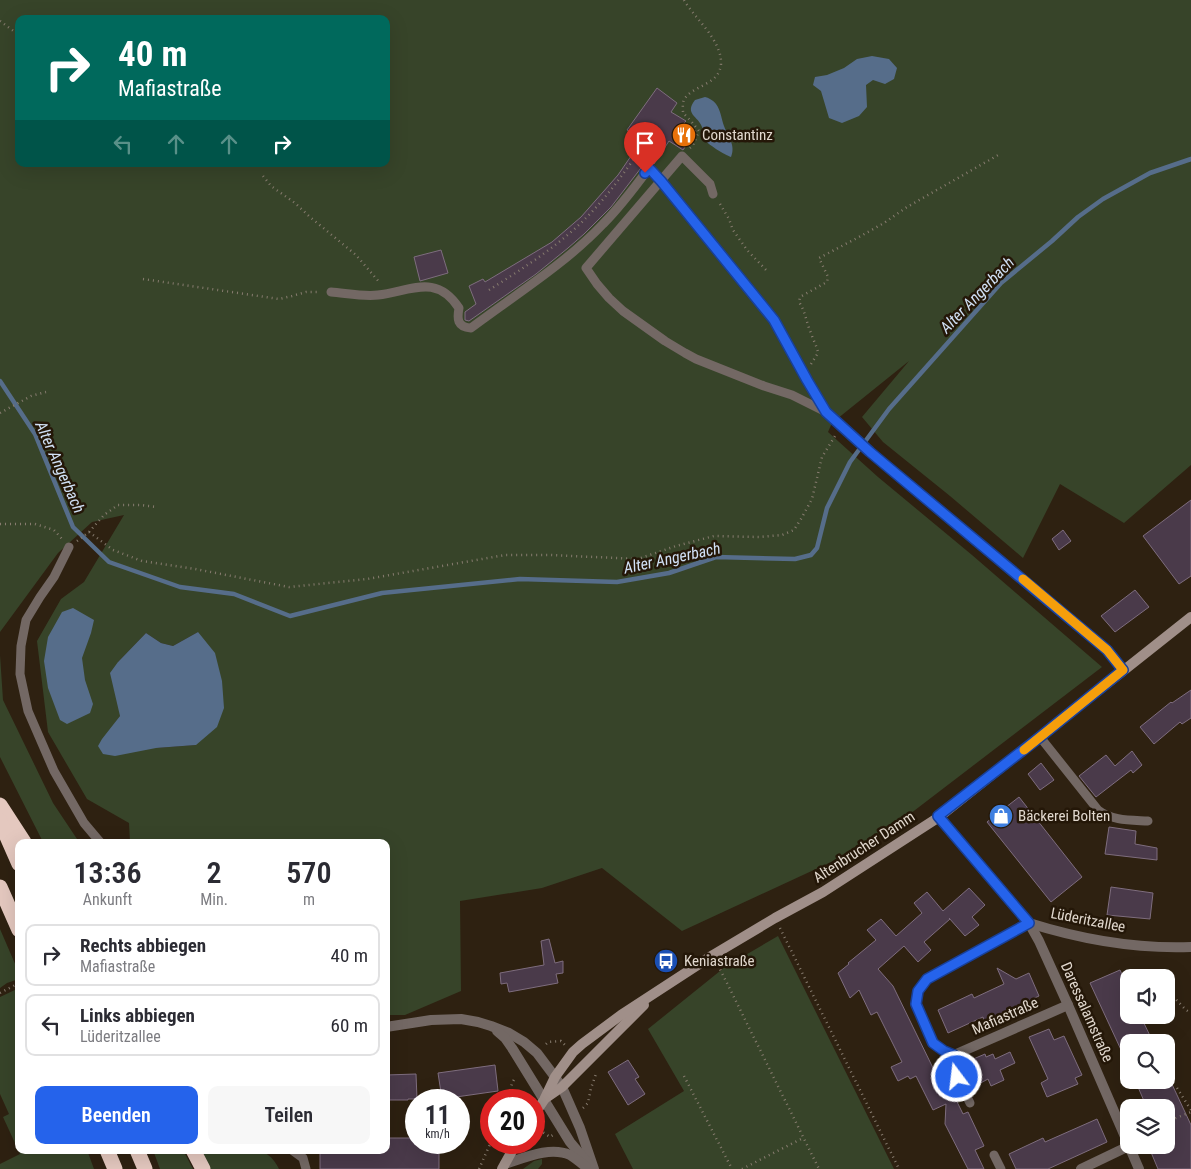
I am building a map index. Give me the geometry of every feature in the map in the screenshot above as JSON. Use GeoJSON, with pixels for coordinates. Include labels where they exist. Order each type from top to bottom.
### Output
{"type":"FeatureCollection","features":[{"type":"Feature","properties":{"kind":"highway"},"geometry":{"type":"LineString","coordinates":[[0,805],[22,839]]}},
{"type":"Feature","properties":{"kind":"highway"},"geometry":{"type":"LineString","coordinates":[[0,821],[15,855]]}},
{"type":"Feature","properties":{"kind":"highway"},"geometry":{"type":"LineString","coordinates":[[0,887],[15,921]]}},
{"type":"Feature","properties":{"kind":"highway"},"geometry":{"type":"LineString","coordinates":[[109,1154],[115,1169]]}},
{"type":"Feature","properties":{"kind":"highway"},"geometry":{"type":"LineString","coordinates":[[138,1154],[144,1169]]}},
{"type":"Feature","properties":{"kind":"highway"},"geometry":{"type":"LineString","coordinates":[[195,1154],[203,1169]]}},
{"type":"Feature","properties":{"kind":"main road","name":"Altenbrucher Damm"},"geometry":{"type":"LineString","coordinates":[[545,1098],[555,1077],[573,1052],[582,1044],[621,1015],[713,954],[823,892],[938,816],[1191,617]]}},
{"type":"Feature","properties":{"kind":"main road","name":"Altenbrucher Damm"},"geometry":{"type":"LineString","coordinates":[[545,1099],[562,1087],[659,991]]}},
{"type":"Feature","properties":{"kind":"main road"},"geometry":{"type":"LineString","coordinates":[[504,1166],[510,1154]]}},
{"type":"Feature","properties":{"kind":"street","name":"Lüderitzallee"},"geometry":{"type":"LineString","coordinates":[[938,816],[1029,923],[1074,936],[1109,942],[1191,948]]}},
{"type":"Feature","properties":{"kind":"street","name":"Daressalamstraße"},"geometry":{"type":"LineString","coordinates":[[1029,923],[1068,1005],[1120,1125]]}},
{"type":"Feature","properties":{"kind":"street"},"geometry":{"type":"LineString","coordinates":[[954,1055],[933,1043],[916,1004],[918,991],[927,979],[1029,923]]}},
{"type":"Feature","properties":{"kind":"street","name":"Mafiastraße"},"geometry":{"type":"LineString","coordinates":[[954,1055],[1068,1005]]}},
{"type":"Feature","properties":{"kind":"street"},"geometry":{"type":"LineString","coordinates":[[390,1026],[431,1020],[461,1019],[491,1026],[510,1033],[524,1042],[537,1053],[562,1087],[580,1128],[592,1169]]}},
{"type":"Feature","properties":{"kind":"street"},"geometry":{"type":"LineString","coordinates":[[491,1026],[512,1048],[537,1089]]}},
{"type":"Feature","properties":{"kind":"street"},"geometry":{"type":"LineString","coordinates":[[545,1102],[570,1142],[592,1169]]}},
{"type":"Feature","properties":{"kind":"street"},"geometry":{"type":"LineString","coordinates":[[1081,1169],[1120,1150]]}},
{"type":"Feature","properties":{"kind":"street"},"geometry":{"type":"LineString","coordinates":[[504,1166],[532,1155],[550,1151],[570,1155],[592,1169]]}},
{"type":"Feature","properties":{"kind":"street","name":"Daressalamstraße"},"geometry":{"type":"LineString","coordinates":[[1132,1154],[1138,1169]]}},
{"type":"Feature","properties":{"kind":"lane"},"geometry":{"type":"LineString","coordinates":[[713,194],[710,184],[682,156],[586,268],[609,298],[623,311],[685,354],[764,386],[792,395],[826,412]]}},
{"type":"Feature","properties":{"kind":"lane"},"geometry":{"type":"LineString","coordinates":[[331,292],[376,295],[423,286],[436,288],[454,300],[459,308],[457,317],[460,324],[471,328],[562,261],[584,242],[625,200],[649,168],[774,320],[826,412],[870,452],[1107,650],[1123,670]]}},
{"type":"Feature","properties":{"kind":"lane"},"geometry":{"type":"LineString","coordinates":[[72,545],[26,620],[21,646],[20,674],[28,711],[54,771],[84,822],[98,839]]}},
{"type":"Feature","properties":{"kind":"lane"},"geometry":{"type":"LineString","coordinates":[[1040,737],[1098,810],[1105,815],[1115,818],[1148,821]]}},
{"type":"Feature","properties":{"kind":"lane"},"geometry":{"type":"LineString","coordinates":[[954,1055],[957,1077],[970,1103]]}},
{"type":"Feature","properties":{"kind":"lane"},"geometry":{"type":"LineString","coordinates":[[298,1154],[303,1158],[306,1169]]}},
{"type":"Feature","properties":{"kind":"lane"},"geometry":{"type":"LineString","coordinates":[[994,1154],[1001,1169]]}},
{"type":"Feature","properties":{"kind":"path"},"geometry":{"type":"LineString","coordinates":[[682,156],[692,145],[699,131],[683,113],[685,98],[714,79],[721,65],[718,48],[684,0]]}},
{"type":"Feature","properties":{"kind":"path"},"geometry":{"type":"LineString","coordinates":[[0,21],[15,32]]}},
{"type":"Feature","properties":{"kind":"path"},"geometry":{"type":"LineString","coordinates":[[489,290],[556,245],[584,220],[613,187],[644,145]]}},
{"type":"Feature","properties":{"kind":"path"},"geometry":{"type":"LineString","coordinates":[[818,353],[804,310],[799,302],[800,297],[827,282],[828,278],[819,258],[859,238],[907,207],[1000,154]]}},
{"type":"Feature","properties":{"kind":"path"},"geometry":{"type":"LineString","coordinates":[[264,176],[271,186],[295,203],[356,255],[384,289],[390,293]]}},
{"type":"Feature","properties":{"kind":"path"},"geometry":{"type":"LineString","coordinates":[[713,194],[729,219],[733,230],[747,250],[768,272]]}},
{"type":"Feature","properties":{"kind":"path"},"geometry":{"type":"LineString","coordinates":[[144,279],[279,298],[306,292],[331,292]]}},
{"type":"Feature","properties":{"kind":"path"},"geometry":{"type":"LineString","coordinates":[[0,413],[31,396],[46,392]]}},
{"type":"Feature","properties":{"kind":"path"},"geometry":{"type":"LineString","coordinates":[[89,532],[113,550],[142,560],[289,587],[367,579],[504,556],[550,555],[638,559],[714,536],[782,536],[794,530],[812,498],[822,457],[835,436],[844,429]]}},
{"type":"Feature","properties":{"kind":"path"},"geometry":{"type":"LineString","coordinates":[[0,524],[35,524],[54,530],[72,545],[89,532],[104,515],[118,505],[156,507]]}},
{"type":"Feature","properties":{"kind":"path"},"geometry":{"type":"LineString","coordinates":[[775,918],[899,1169]]}},
{"type":"Feature","properties":{"kind":"path"},"geometry":{"type":"LineString","coordinates":[[713,954],[819,1169]]}},
{"type":"Feature","properties":{"kind":"path"},"geometry":{"type":"LineString","coordinates":[[0,993],[15,985]]}},
{"type":"Feature","properties":{"kind":"path"},"geometry":{"type":"LineString","coordinates":[[1175,998],[1191,1013]]}},
{"type":"Feature","properties":{"kind":"path"},"geometry":{"type":"LineString","coordinates":[[684,1076],[732,1169]]}},
{"type":"Feature","properties":{"kind":"path"},"geometry":{"type":"LineString","coordinates":[[1175,1118],[1191,1111],[1177,1088]]}},
{"type":"Feature","properties":{"kind":"path"},"geometry":{"type":"LineString","coordinates":[[742,1169],[804,1138]]}},
{"type":"Feature","properties":{"kind":"path"},"geometry":{"type":"LineString","coordinates":[[479,1169],[486,1154]]}},
{"type":"Feature","properties":{"kind":"green space"},"geometry":{"type":"Polygon","coordinates":[[[0,0],[1191,0],[1191,465],[1124,523],[1060,484],[1023,558],[883,442],[862,417],[909,361],[832,423],[828,432],[878,477],[1102,667],[872,843],[682,931],[602,868],[542,888],[460,901],[461,991],[405,1015],[390,1015],[390,839],[130,839],[129,823],[87,799],[48,732],[37,641],[61,599],[84,582],[124,515],[92,522],[58,553],[0,632],[0,0]],[[198,632],[173,646],[161,643],[146,633],[118,662],[120,716],[112,727],[156,748],[196,745],[198,632]]]}},
{"type":"Feature","properties":{"kind":"green space"},"geometry":{"type":"Polygon","coordinates":[[[0,655],[3,700],[53,803],[77,839],[41,839],[0,757],[0,655]]]}},
{"type":"Feature","properties":{"kind":"green space"},"geometry":{"type":"Polygon","coordinates":[[[0,929],[15,964],[15,980],[0,988],[0,929]]]}},
{"type":"Feature","properties":{"kind":"green space"},"geometry":{"type":"Polygon","coordinates":[[[778,936],[894,1169],[633,1169],[615,1134],[684,1091],[648,1029],[725,967],[778,936]]]}},
{"type":"Feature","properties":{"kind":"green space"},"geometry":{"type":"Polygon","coordinates":[[[15,990],[15,1143],[3,1117],[9,1114],[0,1094],[0,997],[15,990]]]}},
{"type":"Feature","properties":{"kind":"green space"},"geometry":{"type":"Polygon","coordinates":[[[20,1154],[88,1154],[94,1169],[0,1169],[0,1164],[20,1154]]]}},
{"type":"Feature","properties":{"kind":"green space"},"geometry":{"type":"Polygon","coordinates":[[[154,1154],[185,1154],[193,1169],[160,1169],[154,1154]]]}},
{"type":"Feature","properties":{"kind":"green space"},"geometry":{"type":"Polygon","coordinates":[[[202,1154],[267,1154],[279,1169],[210,1169],[202,1154]]]}},
{"type":"Feature","properties":{"kind":"green space"},"geometry":{"type":"Polygon","coordinates":[[[542,1159],[542,1164],[538,1169],[523,1169],[534,1161],[542,1159]]]}},
{"type":"Feature","properties":{"kind":"water"},"geometry":{"type":"Polygon","coordinates":[[[872,56],[889,59],[897,68],[894,79],[885,84],[873,80],[866,85],[867,107],[859,116],[842,123],[829,118],[821,91],[813,85],[815,77],[827,75],[844,68],[857,59],[872,56]]]}},
{"type":"Feature","properties":{"kind":"water"},"geometry":{"type":"Polygon","coordinates":[[[705,97],[714,102],[719,108],[733,149],[731,157],[716,149],[703,138],[702,127],[691,112],[695,100],[705,97]]]}},
{"type":"Feature","properties":{"kind":"water"},"geometry":{"type":"Polygon","coordinates":[[[73,608],[94,620],[82,658],[85,680],[93,704],[90,713],[67,724],[60,720],[48,688],[44,661],[48,637],[62,612],[73,608]]]}},
{"type":"Feature","properties":{"kind":"water"},"geometry":{"type":"Polygon","coordinates":[[[198,632],[215,653],[222,681],[224,708],[217,727],[196,745],[156,748],[115,756],[103,754],[98,746],[120,716],[110,673],[118,662],[146,633],[161,643],[173,646],[198,632]]]}},
{"type":"Feature","properties":{"kind":"building"},"geometry":{"type":"Polygon","coordinates":[[[657,88],[677,103],[671,112],[686,121],[684,123],[696,131],[683,150],[669,141],[654,164],[650,162],[644,164],[611,207],[584,234],[536,274],[469,321],[465,320],[465,312],[476,304],[469,286],[483,279],[485,282],[552,242],[581,217],[618,175],[642,140],[627,130],[657,88]]]}},
{"type":"Feature","properties":{"kind":"building"},"geometry":{"type":"Polygon","coordinates":[[[441,250],[448,273],[420,281],[414,257],[441,250]]]}},
{"type":"Feature","properties":{"kind":"building"},"geometry":{"type":"Polygon","coordinates":[[[1191,500],[1191,576],[1179,584],[1143,536],[1191,500]]]}},
{"type":"Feature","properties":{"kind":"building"},"geometry":{"type":"Polygon","coordinates":[[[1063,530],[1071,541],[1059,550],[1052,539],[1063,530]]]}},
{"type":"Feature","properties":{"kind":"building"},"geometry":{"type":"Polygon","coordinates":[[[1135,590],[1149,607],[1115,632],[1101,616],[1135,590]]]}},
{"type":"Feature","properties":{"kind":"building"},"geometry":{"type":"Polygon","coordinates":[[[1191,690],[1191,718],[1182,724],[1180,722],[1154,744],[1140,727],[1171,702],[1191,690]]]}},
{"type":"Feature","properties":{"kind":"building"},"geometry":{"type":"Polygon","coordinates":[[[1132,751],[1142,765],[1133,773],[1131,770],[1096,797],[1079,776],[1106,755],[1115,766],[1132,751]]]}},
{"type":"Feature","properties":{"kind":"building"},"geometry":{"type":"Polygon","coordinates":[[[1041,763],[1054,780],[1040,790],[1028,774],[1041,763]]]}},
{"type":"Feature","properties":{"kind":"building"},"geometry":{"type":"Polygon","coordinates":[[[1019,797],[1082,877],[1051,902],[987,822],[1019,797]]]}},
{"type":"Feature","properties":{"kind":"building"},"geometry":{"type":"Polygon","coordinates":[[[1109,827],[1136,831],[1135,844],[1157,848],[1157,860],[1105,854],[1109,827]]]}},
{"type":"Feature","properties":{"kind":"building"},"geometry":{"type":"Polygon","coordinates":[[[1111,887],[1153,893],[1150,919],[1107,915],[1111,887]]]}},
{"type":"Feature","properties":{"kind":"building"},"geometry":{"type":"Polygon","coordinates":[[[969,888],[985,905],[972,917],[979,925],[965,936],[950,919],[924,942],[931,950],[918,962],[904,946],[878,969],[893,986],[933,1068],[939,1065],[963,1114],[968,1112],[984,1146],[975,1150],[984,1169],[968,1169],[945,1124],[946,1104],[933,1110],[916,1076],[910,1079],[908,1076],[898,1081],[891,1067],[902,1062],[877,1012],[871,1015],[859,990],[850,998],[838,973],[876,940],[867,930],[881,919],[896,936],[922,913],[914,903],[927,892],[943,911],[969,888]]]}},
{"type":"Feature","properties":{"kind":"building"},"geometry":{"type":"Polygon","coordinates":[[[549,939],[555,963],[563,961],[563,973],[556,974],[558,983],[509,992],[507,983],[501,984],[500,973],[544,965],[541,941],[549,939]]]}},
{"type":"Feature","properties":{"kind":"building"},"geometry":{"type":"Polygon","coordinates":[[[997,968],[1016,979],[1029,973],[1039,996],[984,1021],[983,1017],[948,1033],[938,1010],[972,994],[974,998],[1004,984],[997,968]]]}},
{"type":"Feature","properties":{"kind":"building"},"geometry":{"type":"Polygon","coordinates":[[[1120,970],[1120,1024],[1144,1024],[1149,1034],[1120,1034],[1120,1048],[1090,983],[1120,970]]]}},
{"type":"Feature","properties":{"kind":"building"},"geometry":{"type":"Polygon","coordinates":[[[1049,1029],[1054,1040],[1064,1036],[1082,1075],[1075,1078],[1078,1084],[1047,1097],[1041,1083],[1048,1079],[1029,1037],[1049,1029]]]}},
{"type":"Feature","properties":{"kind":"building"},"geometry":{"type":"Polygon","coordinates":[[[1010,1052],[1015,1063],[1000,1070],[1004,1080],[991,1086],[988,1079],[975,1086],[966,1066],[972,1064],[971,1060],[985,1054],[986,1057],[993,1054],[995,1059],[1010,1052]]]}},
{"type":"Feature","properties":{"kind":"building"},"geometry":{"type":"Polygon","coordinates":[[[628,1060],[639,1077],[635,1079],[645,1094],[628,1105],[608,1072],[628,1060]]]}},
{"type":"Feature","properties":{"kind":"building"},"geometry":{"type":"Polygon","coordinates":[[[495,1065],[498,1089],[480,1089],[480,1094],[470,1095],[470,1089],[440,1089],[438,1073],[495,1065]]]}},
{"type":"Feature","properties":{"kind":"building"},"geometry":{"type":"Polygon","coordinates":[[[416,1074],[417,1089],[405,1089],[405,1100],[390,1100],[390,1075],[416,1074]]]}},
{"type":"Feature","properties":{"kind":"building"},"geometry":{"type":"Polygon","coordinates":[[[1139,1089],[1174,1089],[1191,1125],[1191,1169],[1158,1169],[1152,1154],[1175,1154],[1175,1099],[1143,1099],[1139,1089]]]}},
{"type":"Feature","properties":{"kind":"building"},"geometry":{"type":"Polygon","coordinates":[[[1097,1119],[1107,1142],[1048,1169],[1016,1169],[1009,1154],[1043,1138],[1045,1142],[1097,1119]]]}},
{"type":"Feature","properties":{"kind":"building"},"geometry":{"type":"Polygon","coordinates":[[[390,1138],[405,1138],[405,1154],[439,1154],[439,1169],[320,1169],[320,1154],[390,1154],[390,1138]]]}},
{"type":"Feature","properties":{"kind":"waterway","name":"Alter Angerbach"},"geometry":{"type":"LineString","coordinates":[[0,381],[35,434],[73,527],[109,562],[180,587],[234,594],[290,616],[382,593],[520,579],[617,582],[669,573],[716,557],[795,559],[811,555],[817,548],[827,508],[850,462],[889,409],[1001,283],[1078,217],[1103,199],[1150,173],[1191,159]]}},
{"type":"Feature","properties":{"kind":"slow traffic"},"geometry":{"type":"LineString","coordinates":[[1023,579],[1107,650],[1123,670],[1024,750]]}},
{"type":"Feature","properties":{"kind":"place","name":"Constantinz"},"geometry":{"type":"Point","coordinates":[684,135]}},
{"type":"Feature","properties":{"kind":"place","name":"Bäckerei Bolten"},"geometry":{"type":"Point","coordinates":[1001,816]}},
{"type":"Feature","properties":{"kind":"place","name":"Keniastraße"},"geometry":{"type":"Point","coordinates":[666,961]}},
{"type":"Feature","properties":{"kind":"route"},"geometry":{"type":"LineString","coordinates":[[645,173],[649,168],[661,181],[774,320],[826,412],[870,452],[1107,650],[1123,670],[938,816],[1029,923],[927,979],[918,991],[916,1004],[933,1043],[954,1055],[957,1077]]}}]}
